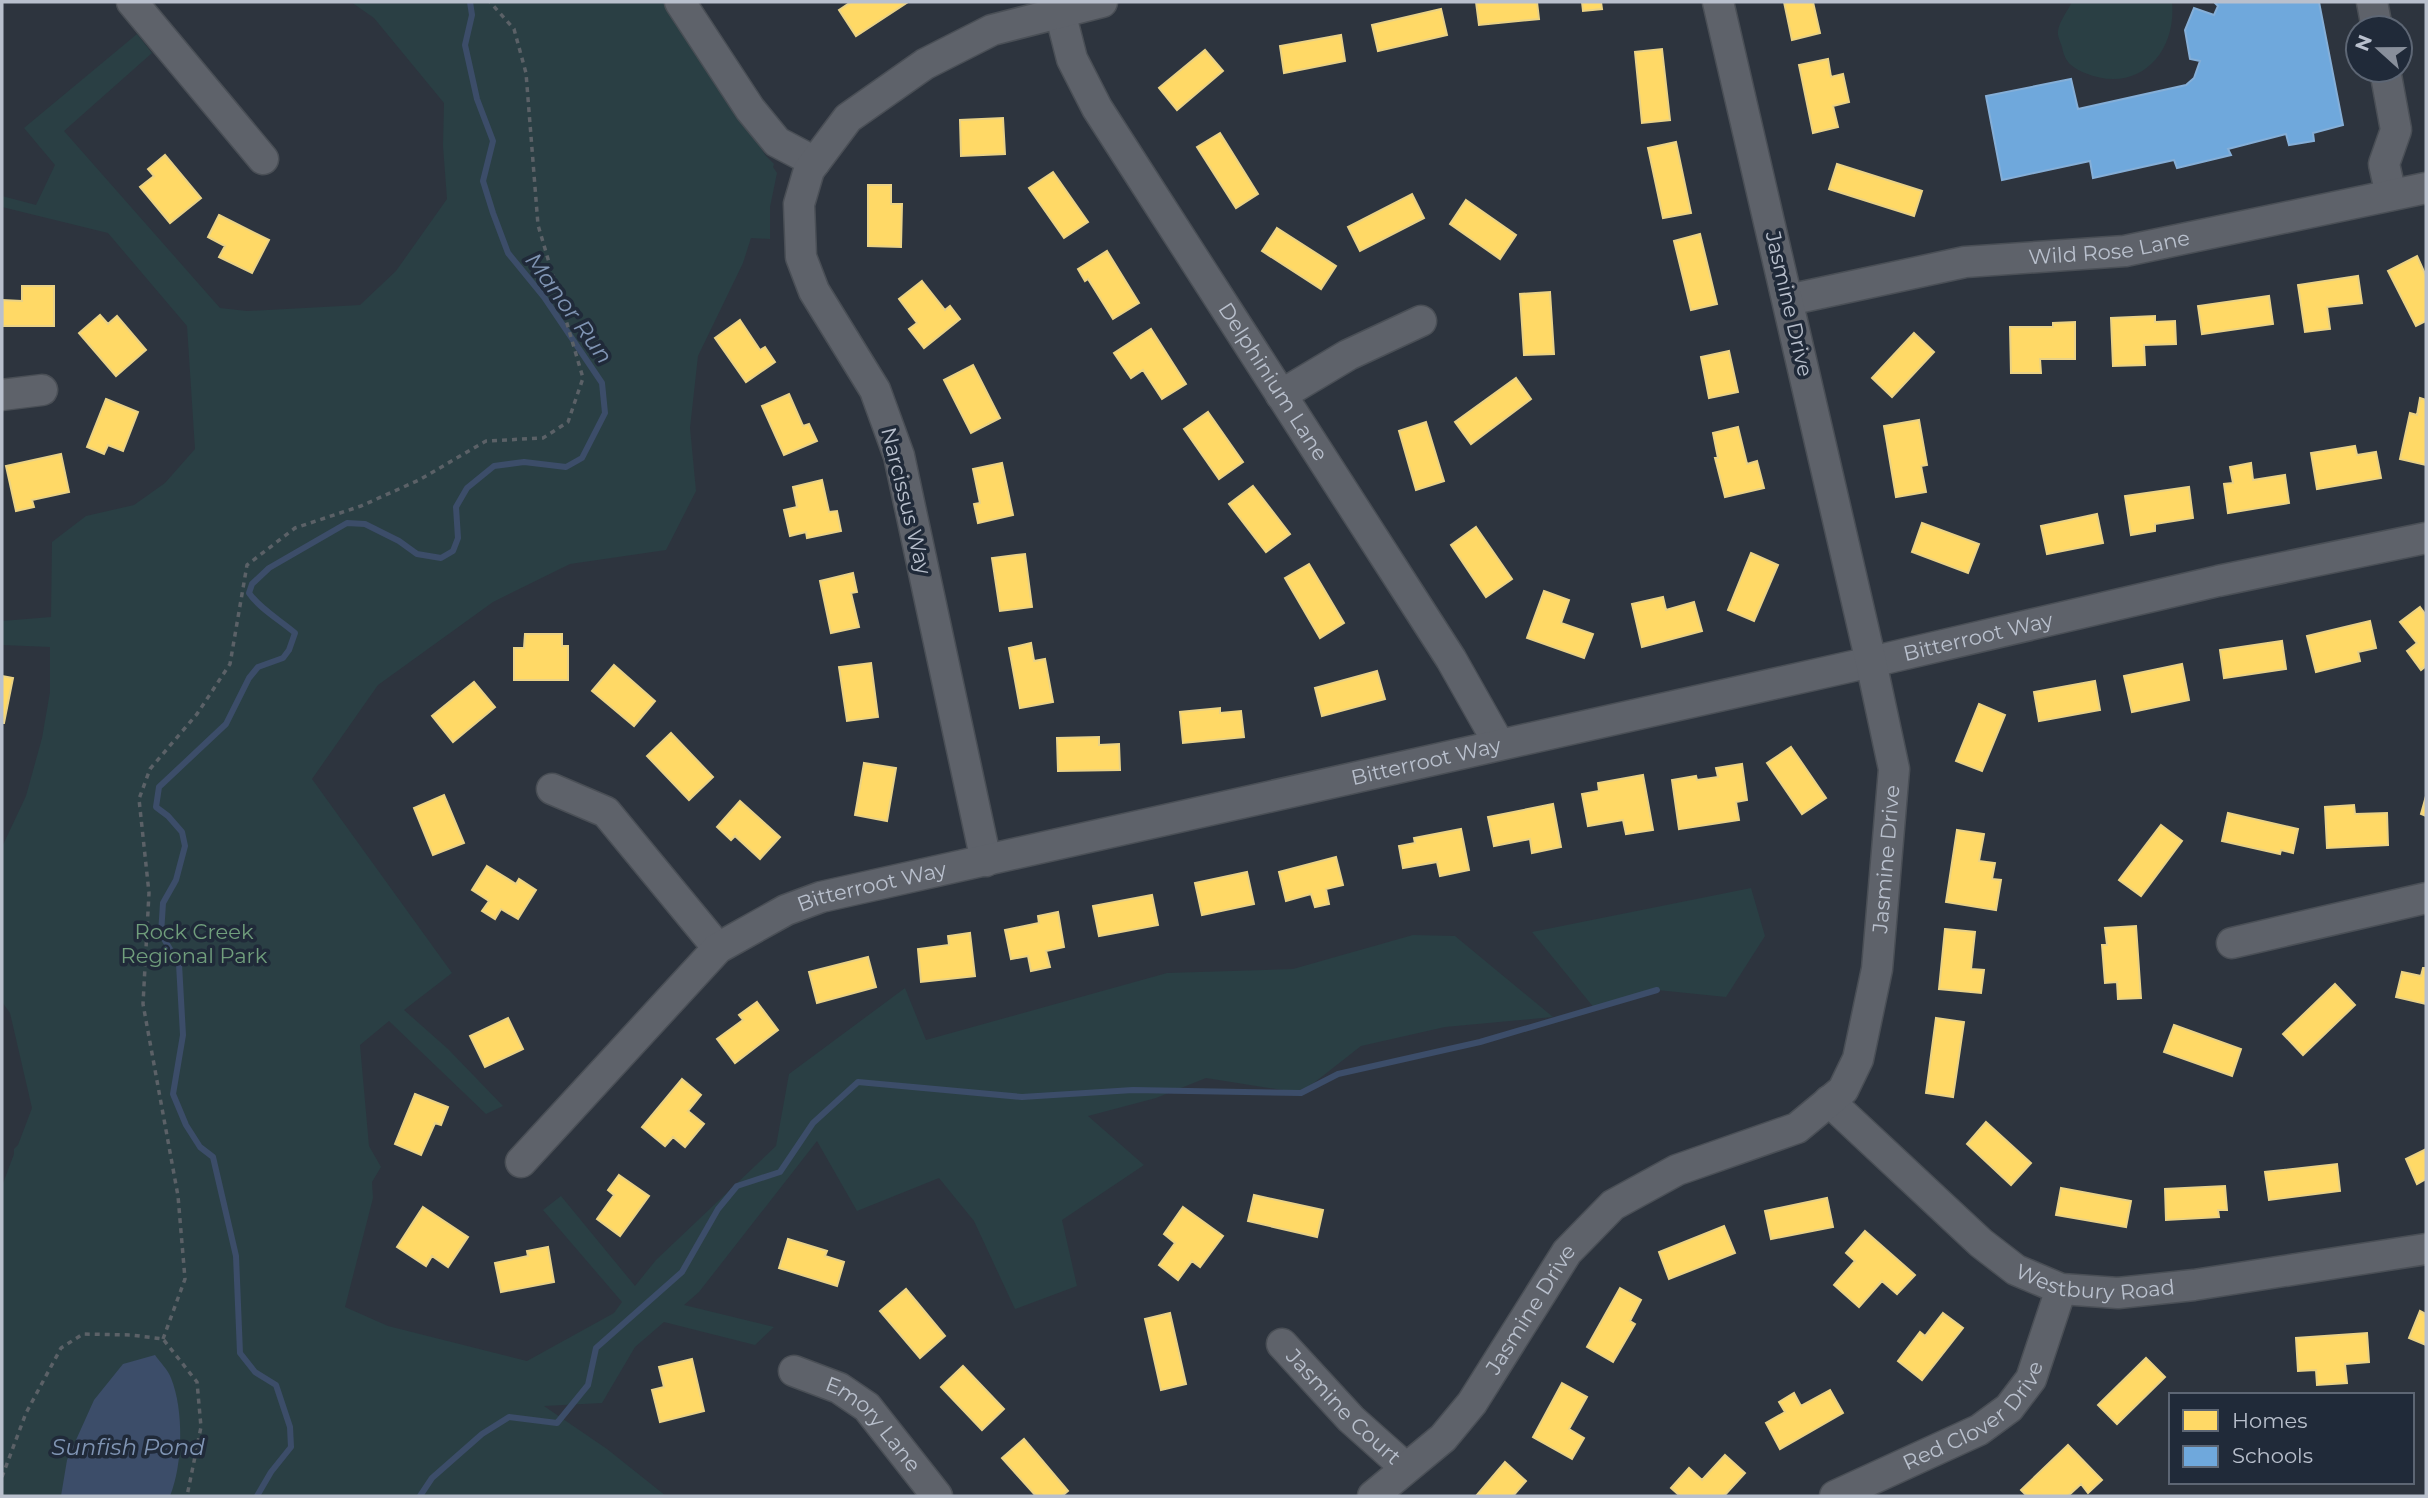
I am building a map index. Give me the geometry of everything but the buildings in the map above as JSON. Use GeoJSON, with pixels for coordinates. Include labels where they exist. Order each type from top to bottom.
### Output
{"type":"FeatureCollection","features":[{"type":"Feature","properties":{"kind":"street"},"geometry":{"type":"LineString","coordinates":[[132,2],[263,159]]}},
{"type":"Feature","properties":{"kind":"street"},"geometry":{"type":"LineString","coordinates":[[680,2],[750,109],[777,142],[815,162]]}},
{"type":"Feature","properties":{"kind":"street","name":"Narcissus Way"},"geometry":{"type":"LineString","coordinates":[[986,861],[899,456],[875,390],[814,291],[801,257],[799,204],[809,170],[848,118],[925,64],[992,30],[1102,2]]}},
{"type":"Feature","properties":{"kind":"street","name":"Jasmine Drive"},"geometry":{"type":"LineString","coordinates":[[1373,1496],[1443,1438],[1472,1403],[1567,1252],[1613,1205],[1677,1170],[1797,1128],[1843,1090],[1858,1059],[1877,969],[1894,769],[1718,2]]}},
{"type":"Feature","properties":{"kind":"street","name":"Delphinium Lane"},"geometry":{"type":"LineString","coordinates":[[1060,12],[1072,59],[1097,108],[1451,659],[1499,744]]}},
{"type":"Feature","properties":{"kind":"street"},"geometry":{"type":"LineString","coordinates":[[2388,84],[2396,130],[2384,164],[2391,195]]}},
{"type":"Feature","properties":{"kind":"street","name":"Wild Rose Lane"},"geometry":{"type":"LineString","coordinates":[[1788,300],[1965,262],[2125,251],[2426,188]]}},
{"type":"Feature","properties":{"kind":"street"},"geometry":{"type":"LineString","coordinates":[[1281,396],[1348,355],[1421,321]]}},
{"type":"Feature","properties":{"kind":"street"},"geometry":{"type":"LineString","coordinates":[[2,395],[42,390]]}},
{"type":"Feature","properties":{"kind":"street","name":"Bitterroot Way"},"geometry":{"type":"LineString","coordinates":[[521,1162],[718,948],[786,910],[821,897],[1871,662],[2218,580],[2426,538]]}},
{"type":"Feature","properties":{"kind":"street"},"geometry":{"type":"LineString","coordinates":[[552,789],[606,812],[718,948]]}},
{"type":"Feature","properties":{"kind":"street"},"geometry":{"type":"LineString","coordinates":[[2232,943],[2426,898]]}},
{"type":"Feature","properties":{"kind":"street","name":"Westbury Road"},"geometry":{"type":"LineString","coordinates":[[1829,1101],[1981,1243],[2016,1270],[2061,1289],[2118,1293],[2194,1285],[2426,1249]]}},
{"type":"Feature","properties":{"kind":"street","name":"Red Clover Drive"},"geometry":{"type":"LineString","coordinates":[[1835,1496],[1979,1430],[2008,1408],[2031,1379],[2061,1289]]}},
{"type":"Feature","properties":{"kind":"street","name":"Jasmine Court"},"geometry":{"type":"LineString","coordinates":[[1282,1344],[1351,1419],[1405,1468]]}},
{"type":"Feature","properties":{"kind":"street","name":"Emory Lane"},"geometry":{"type":"LineString","coordinates":[[794,1371],[839,1388],[867,1408],[937,1496]]}},
{"type":"Feature","properties":{"kind":"path"},"geometry":{"type":"LineString","coordinates":[[163,1339],[185,1279],[178,1196],[143,1004],[149,893],[139,799],[150,769],[197,714],[230,664],[247,565],[295,528],[361,506],[419,480],[486,441],[543,438],[568,422],[583,378],[538,225],[526,73],[514,29],[490,2]]}},
{"type":"Feature","properties":{"kind":"path"},"geometry":{"type":"LineString","coordinates":[[2,1477],[26,1413],[61,1348],[83,1334],[131,1335],[163,1339],[197,1382],[201,1427],[187,1496]]}},
{"type":"Feature","properties":{"kind":"green space","name":"Rock Creek Regional Park"},"geometry":{"type":"Polygon","coordinates":[[[351,2],[664,2],[766,156],[774,164],[777,173],[770,207],[770,239],[751,238],[743,263],[698,356],[690,428],[696,491],[666,550],[570,564],[493,602],[378,685],[312,779],[452,973],[404,1010],[448,1049],[503,1106],[486,1114],[389,1021],[360,1045],[369,1146],[381,1167],[372,1182],[373,1198],[345,1307],[388,1326],[527,1361],[614,1313],[622,1302],[543,1210],[561,1196],[635,1286],[656,1260],[776,1146],[789,1074],[905,988],[926,1040],[1167,973],[1293,969],[1413,935],[1455,936],[1553,1017],[1445,1027],[1361,1046],[1301,1093],[1206,1078],[1156,1098],[1088,1116],[1144,1165],[1062,1220],[1077,1286],[1015,1309],[974,1221],[939,1178],[857,1211],[817,1141],[699,1292],[684,1305],[774,1327],[755,1345],[664,1322],[635,1347],[602,1403],[544,1406],[607,1449],[666,1496],[2,1496],[2,1186],[32,1108],[10,1013],[2,1002],[2,847],[26,796],[42,738],[50,692],[50,647],[2,645],[2,621],[51,617],[52,542],[86,516],[134,505],[165,483],[195,449],[187,326],[108,233],[2,207],[2,196],[36,205],[55,165],[24,128],[137,34],[152,53],[64,131],[220,308],[247,311],[360,305],[396,271],[447,199],[443,146],[444,103],[374,18],[351,2]]]}},
{"type":"Feature","properties":{"kind":"green space"},"geometry":{"type":"Polygon","coordinates":[[[2072,2],[2172,2],[2168,38],[2150,65],[2137,74],[2104,78],[2085,73],[2067,60],[2058,35],[2060,24],[2072,2]]]}},
{"type":"Feature","properties":{"kind":"green space"},"geometry":{"type":"Polygon","coordinates":[[[1751,888],[1765,936],[1726,997],[1657,990],[1595,1009],[1532,932],[1751,888]]]}},
{"type":"Feature","properties":{"kind":"water","name":"Sunfish Pond"},"geometry":{"type":"Polygon","coordinates":[[[155,1355],[171,1378],[180,1421],[177,1469],[170,1496],[61,1496],[67,1460],[94,1400],[123,1364],[155,1355]]]}},
{"type":"Feature","properties":{"kind":"waterway","name":"Manor Run"},"geometry":{"type":"LineString","coordinates":[[257,1496],[271,1472],[291,1447],[290,1427],[276,1385],[255,1372],[240,1353],[236,1256],[213,1157],[200,1147],[186,1125],[173,1094],[183,1035],[179,964],[161,934],[163,903],[176,880],[185,846],[182,832],[156,807],[159,787],[226,724],[249,678],[258,667],[283,658],[289,650],[295,633],[264,609],[249,593],[252,584],[269,568],[347,523],[365,524],[399,541],[417,554],[441,558],[453,551],[458,538],[456,507],[467,488],[494,466],[524,462],[566,467],[582,458],[605,413],[602,383],[544,297],[508,253],[493,213],[483,181],[493,141],[477,99],[465,45],[472,15],[470,2]]}},
{"type":"Feature","properties":{"kind":"waterway"},"geometry":{"type":"LineString","coordinates":[[420,1496],[432,1478],[482,1434],[509,1417],[557,1423],[588,1385],[596,1348],[682,1272],[718,1209],[737,1186],[780,1172],[813,1123],[858,1082],[1022,1097],[1133,1090],[1301,1093],[1338,1074],[1480,1042],[1657,990]]}}]}
